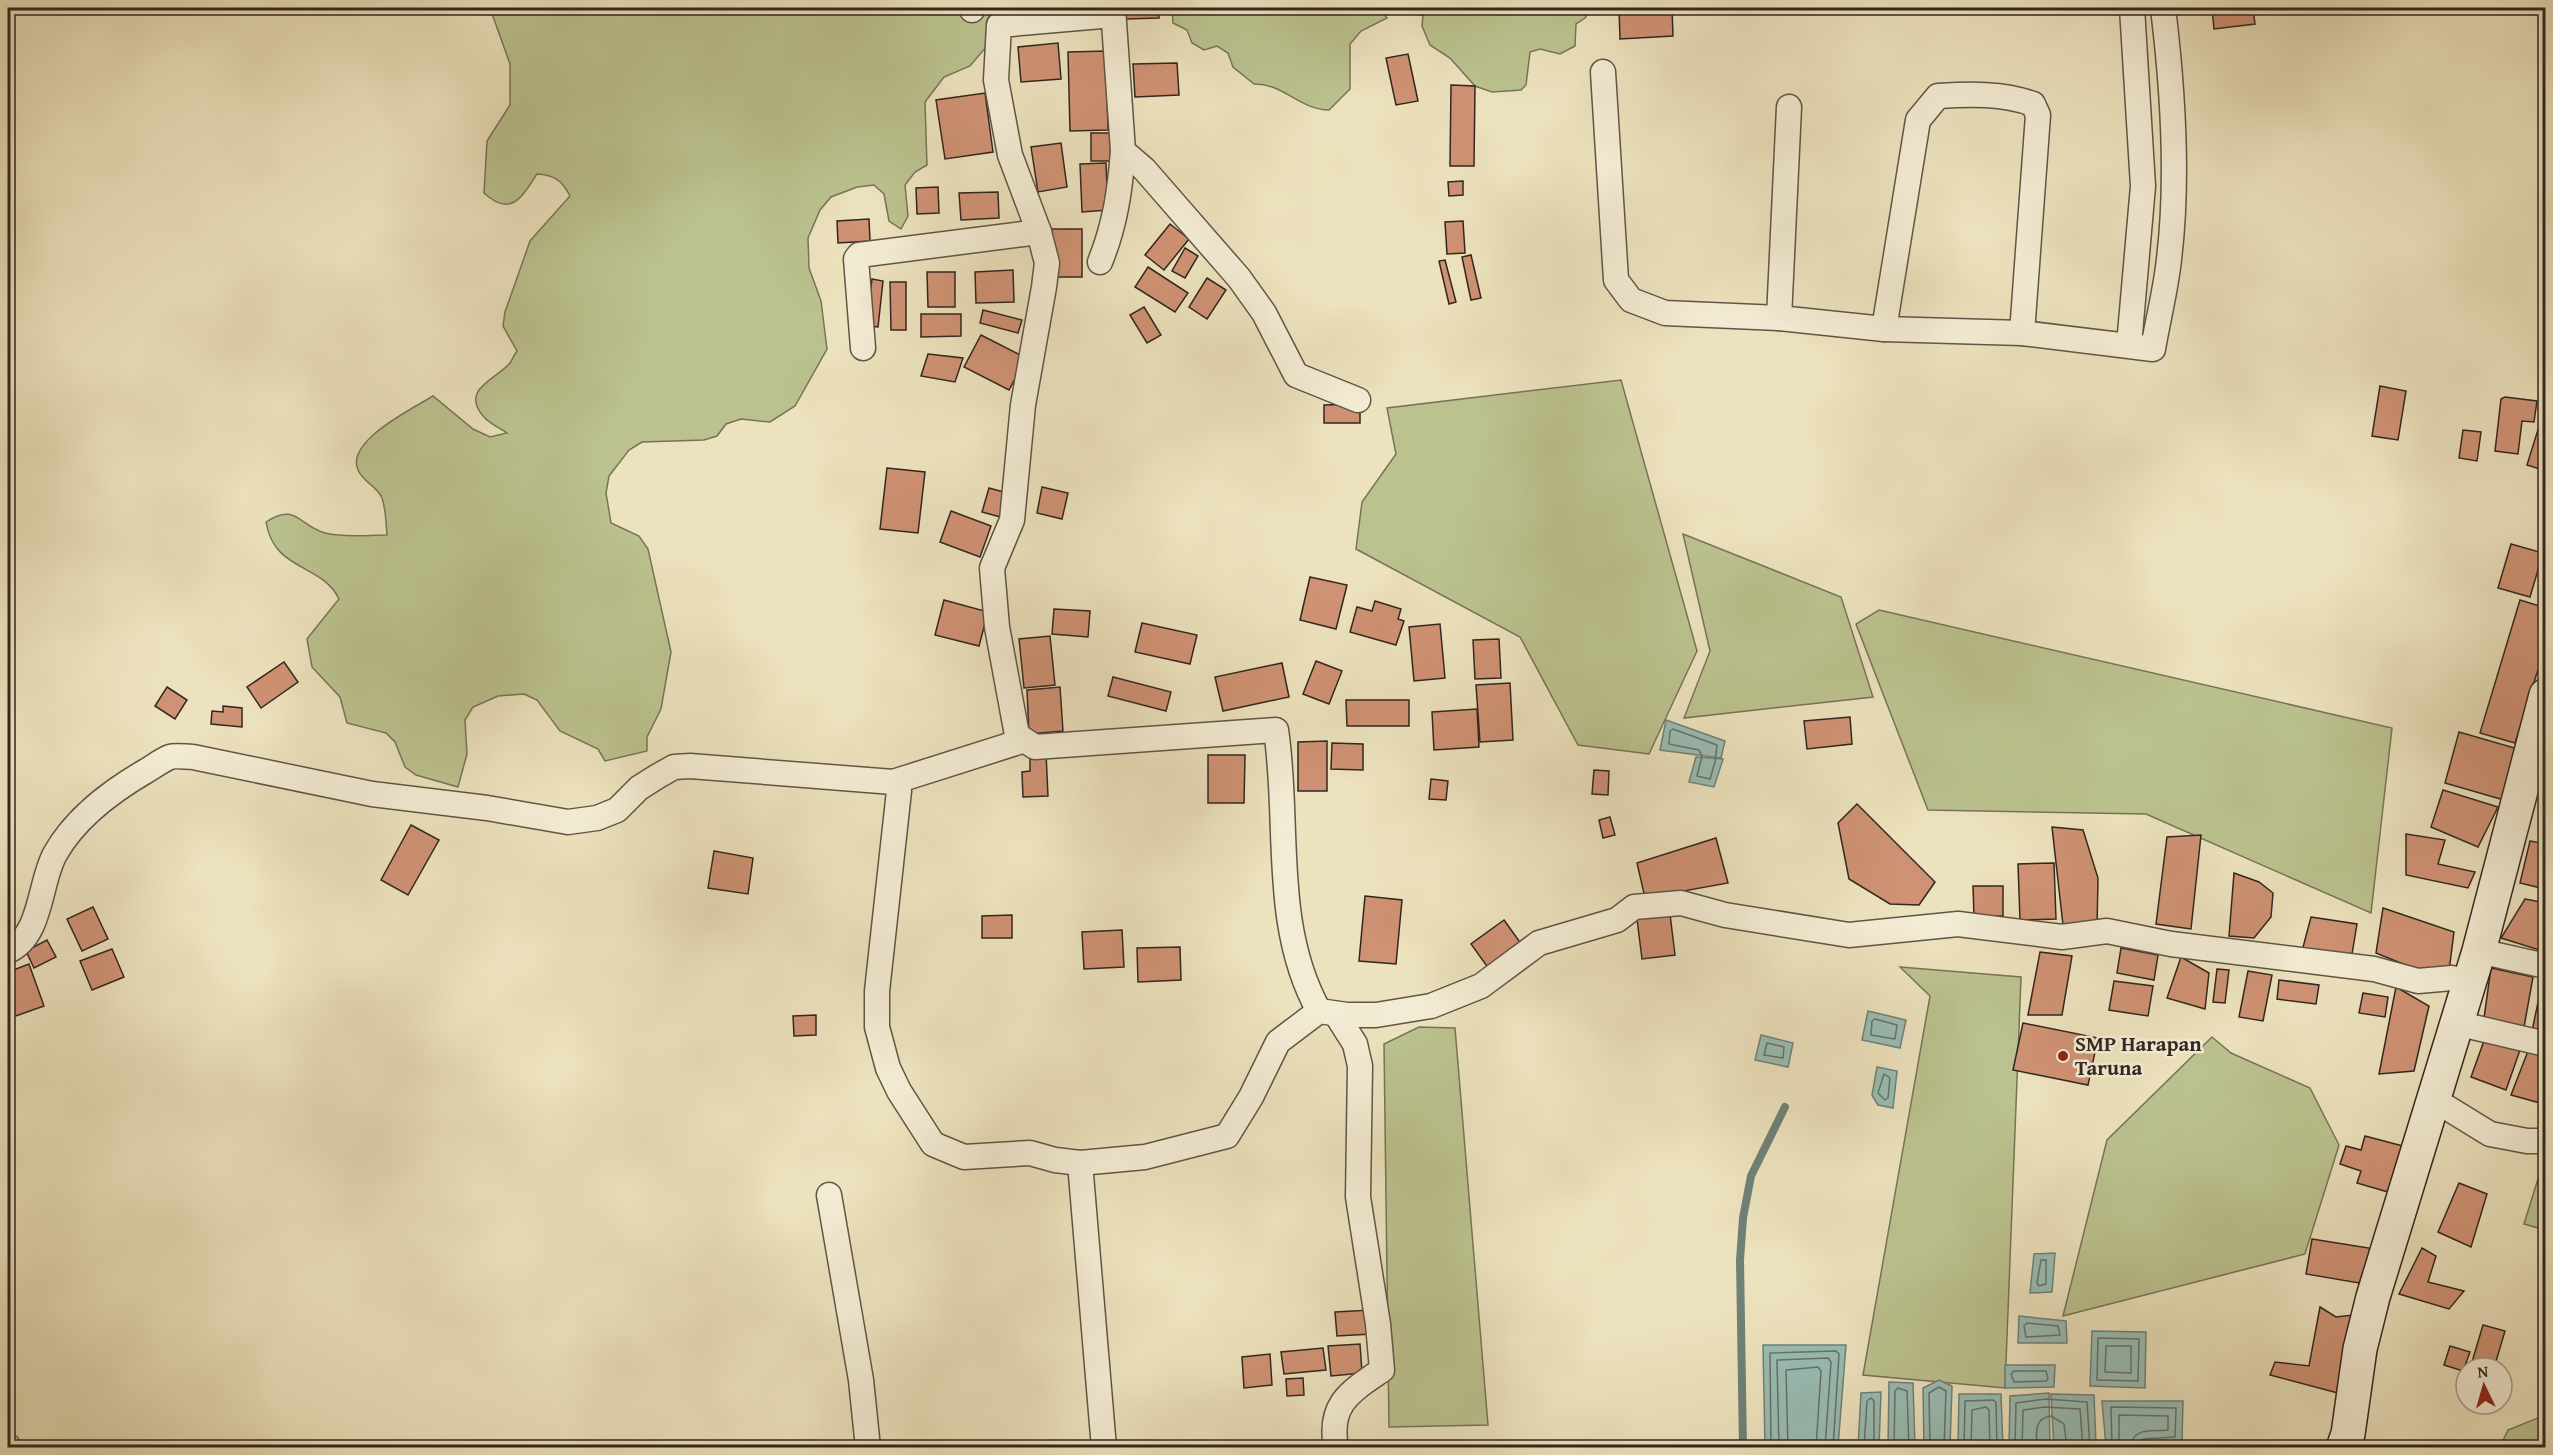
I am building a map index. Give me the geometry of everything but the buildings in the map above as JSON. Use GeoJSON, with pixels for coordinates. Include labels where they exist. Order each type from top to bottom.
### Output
{"type":"FeatureCollection","features":[{"type":"Feature","properties":{"kind":"main road"},"geometry":{"type":"LineString","coordinates":[[2343,1448],[2348,1434],[2360,1349],[2373,1297],[2474,966],[2546,695]]}},
{"type":"Feature","properties":{"kind":"street"},"geometry":{"type":"LineString","coordinates":[[2129,345],[2143,186],[2132,8]]}},
{"type":"Feature","properties":{"kind":"street"},"geometry":{"type":"LineString","coordinates":[[1603,72],[1616,280],[1631,300],[1665,313],[1779,318],[1884,329],[2022,333],[2153,349],[2169,259],[2174,185],[2170,81],[2163,8]]}},
{"type":"Feature","properties":{"kind":"street"},"geometry":{"type":"LineString","coordinates":[[1100,262],[1113,230],[1119,202],[1123,151],[1113,11],[999,25],[996,80],[1010,155],[1039,232],[1047,263],[1023,405],[1012,520],[992,568],[997,627],[1017,735],[1022,741],[1035,747],[1276,730],[1283,815],[1283,868],[1296,957],[1305,985],[1355,1044],[1360,1066],[1358,1197],[1378,1324],[1382,1370],[1348,1394],[1337,1412],[1333,1430],[1336,1448]]}},
{"type":"Feature","properties":{"kind":"street"},"geometry":{"type":"LineString","coordinates":[[2137,81],[2170,81]]}},
{"type":"Feature","properties":{"kind":"street"},"geometry":{"type":"LineString","coordinates":[[1884,329],[1918,120],[1938,96],[1964,94],[2024,101],[2033,105],[2038,115],[2022,333]]}},
{"type":"Feature","properties":{"kind":"street"},"geometry":{"type":"LineString","coordinates":[[1779,318],[1790,107]]}},
{"type":"Feature","properties":{"kind":"street"},"geometry":{"type":"LineString","coordinates":[[1123,151],[1144,169],[1239,278],[1264,313],[1296,375],[1358,400]]}},
{"type":"Feature","properties":{"kind":"street"},"geometry":{"type":"LineString","coordinates":[[863,348],[856,259],[859,255],[1039,232]]}},
{"type":"Feature","properties":{"kind":"street"},"geometry":{"type":"LineString","coordinates":[[8,951],[29,931],[50,864],[75,825],[124,784],[170,757],[193,757],[372,794],[487,808],[568,822],[597,818],[617,810],[639,788],[674,767],[690,766],[892,782],[1022,741]]}},
{"type":"Feature","properties":{"kind":"street"},"geometry":{"type":"LineString","coordinates":[[892,782],[899,791],[880,956],[877,1027],[888,1068],[923,1131],[940,1148],[964,1157],[1030,1153],[1055,1160],[1080,1163],[1145,1157],[1227,1136],[1251,1097],[1278,1042],[1328,1012],[1376,1015],[1431,1006],[1482,986],[1539,943],[1617,920],[1634,907],[1681,903],[1725,915],[1849,935],[1958,924],[2062,938],[2107,931],[2171,944],[2374,969],[2418,981],[2452,978],[2474,966],[2546,966]]}},
{"type":"Feature","properties":{"kind":"street"},"geometry":{"type":"LineString","coordinates":[[2456,1023],[2546,1044]]}},
{"type":"Feature","properties":{"kind":"street"},"geometry":{"type":"LineString","coordinates":[[2433,1099],[2490,1134],[2527,1141],[2546,1141]]}},
{"type":"Feature","properties":{"kind":"street"},"geometry":{"type":"LineString","coordinates":[[1080,1163],[1104,1448]]}},
{"type":"Feature","properties":{"kind":"street"},"geometry":{"type":"LineString","coordinates":[[829,1195],[861,1380],[868,1448]]}},
{"type":"Feature","properties":{"kind":"green space"},"geometry":{"type":"Polygon","coordinates":[[[490,8],[997,8],[993,39],[970,66],[944,77],[925,102],[927,165],[915,172],[905,185],[908,216],[901,229],[889,221],[884,194],[874,185],[857,187],[831,197],[820,210],[808,238],[809,268],[821,301],[827,349],[795,406],[770,422],[741,419],[726,424],[717,436],[704,440],[642,442],[629,450],[609,476],[606,493],[611,523],[639,536],[648,549],[671,652],[661,709],[647,737],[647,751],[605,761],[598,749],[560,731],[537,700],[524,694],[498,696],[473,707],[465,720],[467,754],[458,787],[416,775],[405,767],[395,742],[386,733],[347,723],[340,697],[312,667],[307,639],[339,599],[322,579],[288,559],[278,550],[266,522],[284,514],[297,517],[316,530],[332,535],[387,535],[382,498],[360,474],[357,459],[371,437],[397,417],[433,396],[473,429],[490,437],[507,433],[484,417],[477,407],[476,399],[483,386],[510,363],[517,351],[503,326],[505,312],[530,241],[570,196],[557,179],[537,174],[515,202],[502,204],[484,193],[487,141],[510,105],[510,64],[490,8]]]}},
{"type":"Feature","properties":{"kind":"green space"},"geometry":{"type":"Polygon","coordinates":[[[1172,8],[1379,8],[1387,18],[1361,31],[1350,44],[1350,89],[1329,110],[1309,106],[1274,88],[1254,84],[1233,67],[1228,53],[1217,46],[1204,50],[1192,43],[1187,30],[1173,23],[1172,8]]]}},
{"type":"Feature","properties":{"kind":"green space"},"geometry":{"type":"Polygon","coordinates":[[[1397,8],[1592,8],[1585,18],[1576,24],[1575,46],[1560,54],[1540,49],[1530,52],[1526,85],[1521,90],[1492,92],[1475,86],[1450,58],[1430,45],[1422,26],[1423,16],[1397,8]]]}},
{"type":"Feature","properties":{"kind":"green space"},"geometry":{"type":"Polygon","coordinates":[[[1621,380],[1697,651],[1649,754],[1578,745],[1520,637],[1356,549],[1362,502],[1396,454],[1387,408],[1621,380]]]}},
{"type":"Feature","properties":{"kind":"green space"},"geometry":{"type":"Polygon","coordinates":[[[1683,534],[1841,597],[1873,697],[1684,718],[1710,651],[1683,534]]]}},
{"type":"Feature","properties":{"kind":"green space"},"geometry":{"type":"Polygon","coordinates":[[[1879,610],[2392,728],[2371,913],[2146,814],[1928,810],[1856,624],[1879,610]]]}},
{"type":"Feature","properties":{"kind":"green space"},"geometry":{"type":"Polygon","coordinates":[[[1900,967],[2021,977],[2005,1388],[1863,1375],[1930,996],[1900,967]]]}},
{"type":"Feature","properties":{"kind":"green space"},"geometry":{"type":"Polygon","coordinates":[[[1419,1027],[1455,1028],[1488,1425],[1389,1427],[1384,1044],[1419,1027]]]}},
{"type":"Feature","properties":{"kind":"green space"},"geometry":{"type":"Polygon","coordinates":[[[2212,1037],[2231,1053],[2310,1088],[2339,1145],[2305,1254],[2063,1316],[2107,1140],[2212,1037]]]}},
{"type":"Feature","properties":{"kind":"green space"},"geometry":{"type":"Polygon","coordinates":[[[2545,1156],[2545,1230],[2524,1224],[2545,1156]]]}},
{"type":"Feature","properties":{"kind":"green space"},"geometry":{"type":"Polygon","coordinates":[[[2545,1415],[2545,1447],[2500,1447],[2508,1430],[2545,1415]]]}},
{"type":"Feature","properties":{"kind":"water"},"geometry":{"type":"Polygon","coordinates":[[[1666,720],[1725,741],[1721,758],[1660,750],[1666,720]]]}},
{"type":"Feature","properties":{"kind":"water"},"geometry":{"type":"Polygon","coordinates":[[[1696,757],[1723,759],[1714,787],[1689,782],[1696,757]]]}},
{"type":"Feature","properties":{"kind":"water"},"geometry":{"type":"Polygon","coordinates":[[[1868,1011],[1906,1020],[1900,1048],[1862,1040],[1868,1011]]]}},
{"type":"Feature","properties":{"kind":"water"},"geometry":{"type":"Polygon","coordinates":[[[1761,1035],[1793,1043],[1788,1067],[1755,1060],[1761,1035]]]}},
{"type":"Feature","properties":{"kind":"water"},"geometry":{"type":"Polygon","coordinates":[[[1877,1067],[1897,1071],[1893,1108],[1878,1105],[1872,1095],[1877,1067]]]}},
{"type":"Feature","properties":{"kind":"water"},"geometry":{"type":"Polygon","coordinates":[[[2055,1253],[2052,1292],[2030,1293],[2034,1254],[2055,1253]]]}},
{"type":"Feature","properties":{"kind":"water"},"geometry":{"type":"Polygon","coordinates":[[[2019,1316],[2066,1321],[2067,1343],[2018,1343],[2019,1316]]]}},
{"type":"Feature","properties":{"kind":"water"},"geometry":{"type":"Polygon","coordinates":[[[2092,1331],[2146,1332],[2145,1388],[2090,1386],[2092,1331]]]}},
{"type":"Feature","properties":{"kind":"water"},"geometry":{"type":"Polygon","coordinates":[[[1763,1345],[1846,1345],[1838,1447],[1765,1447],[1763,1345]]]}},
{"type":"Feature","properties":{"kind":"water"},"geometry":{"type":"Polygon","coordinates":[[[2005,1365],[2055,1365],[2054,1387],[2005,1388],[2005,1365]]]}},
{"type":"Feature","properties":{"kind":"water"},"geometry":{"type":"Polygon","coordinates":[[[1939,1380],[1952,1386],[1950,1447],[1924,1447],[1923,1388],[1939,1380]]]}},
{"type":"Feature","properties":{"kind":"water"},"geometry":{"type":"Polygon","coordinates":[[[1889,1382],[1913,1383],[1915,1447],[1888,1447],[1889,1382]]]}},
{"type":"Feature","properties":{"kind":"water"},"geometry":{"type":"Polygon","coordinates":[[[1881,1392],[1879,1447],[1858,1447],[1861,1393],[1881,1392]]]}},
{"type":"Feature","properties":{"kind":"water"},"geometry":{"type":"Polygon","coordinates":[[[2049,1393],[2050,1447],[2009,1447],[2010,1396],[2049,1393]]]}},
{"type":"Feature","properties":{"kind":"water"},"geometry":{"type":"Polygon","coordinates":[[[1959,1394],[2001,1394],[2003,1447],[1958,1447],[1959,1394]]]}},
{"type":"Feature","properties":{"kind":"water"},"geometry":{"type":"Polygon","coordinates":[[[2051,1394],[2094,1395],[2096,1446],[2054,1447],[2051,1394]]]}},
{"type":"Feature","properties":{"kind":"water"},"geometry":{"type":"Polygon","coordinates":[[[2102,1401],[2183,1401],[2182,1443],[2106,1446],[2102,1401]]]}},
{"type":"Feature","properties":{"kind":"waterway"},"geometry":{"type":"LineString","coordinates":[[1743,1448],[1740,1260],[1743,1218],[1751,1176],[1785,1107]]}},
{"type":"Feature","properties":{"kind":"place","name":"SMP Harapan Taruna"},"geometry":{"type":"Point","coordinates":[2063,1056]}}]}
